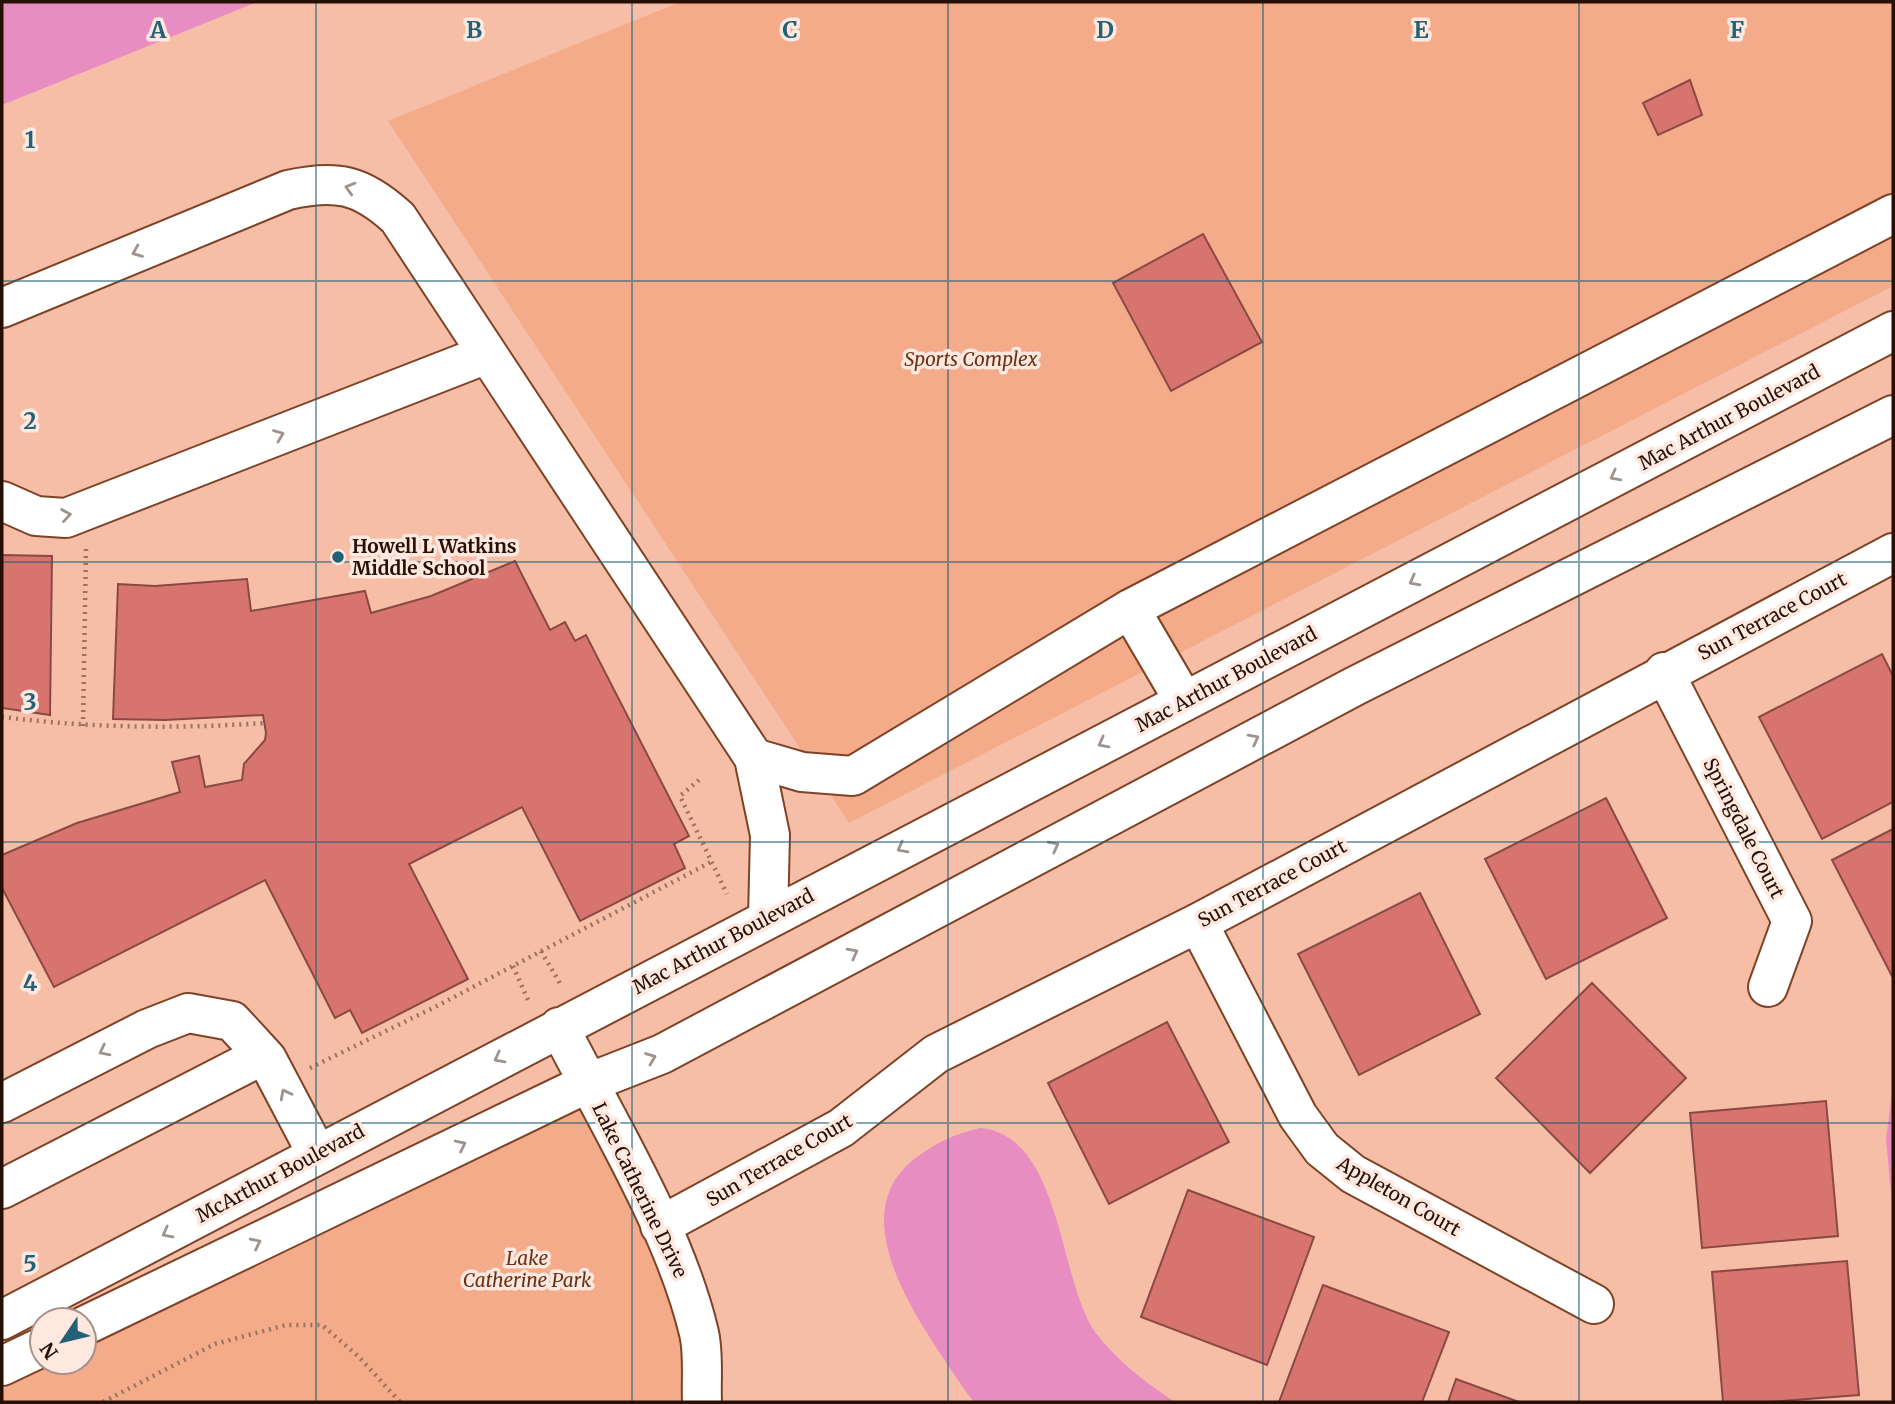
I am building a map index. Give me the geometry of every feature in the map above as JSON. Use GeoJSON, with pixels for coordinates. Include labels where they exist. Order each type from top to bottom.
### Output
{"type":"FeatureCollection","features":[{"type":"Feature","properties":{"kind":"street"},"geometry":{"type":"LineString","coordinates":[[2,307],[288,190],[316,184],[348,186],[376,198],[404,227],[754,758],[771,835],[768,918]]}},
{"type":"Feature","properties":{"kind":"street"},"geometry":{"type":"LineString","coordinates":[[754,758],[802,772],[853,776],[1130,609],[1893,214]]}},
{"type":"Feature","properties":{"kind":"street","name":"Mac Arthur Boulevard"},"geometry":{"type":"LineString","coordinates":[[559,1027],[1893,331]]}},
{"type":"Feature","properties":{"kind":"street"},"geometry":{"type":"LineString","coordinates":[[2,501],[36,516],[66,518],[487,354]]}},
{"type":"Feature","properties":{"kind":"street"},"geometry":{"type":"LineString","coordinates":[[98,1319],[588,1083],[662,1054],[1355,686],[1893,415]]}},
{"type":"Feature","properties":{"kind":"street","name":"Sun Terrace Court"},"geometry":{"type":"LineString","coordinates":[[660,1226],[841,1128],[936,1054],[1198,923],[1893,552]]}},
{"type":"Feature","properties":{"kind":"street"},"geometry":{"type":"LineString","coordinates":[[1130,609],[1184,701]]}},
{"type":"Feature","properties":{"kind":"street","name":"Springdale Court"},"geometry":{"type":"LineString","coordinates":[[1664,672],[1792,921],[1768,987]]}},
{"type":"Feature","properties":{"kind":"street","name":"Appleton Court"},"geometry":{"type":"LineString","coordinates":[[1198,923],[1298,1116],[1322,1149],[1353,1174],[1594,1304]]}},
{"type":"Feature","properties":{"kind":"street"},"geometry":{"type":"LineString","coordinates":[[2,1103],[147,1029],[188,1013],[233,1021],[263,1055],[317,1154]]}},
{"type":"Feature","properties":{"kind":"street","name":"Lake Catherine Drive"},"geometry":{"type":"LineString","coordinates":[[559,1027],[684,1279],[700,1336],[702,1402]]}},
{"type":"Feature","properties":{"kind":"street","name":"McArthur Boulevard"},"geometry":{"type":"LineString","coordinates":[[2,1320],[559,1027]]}},
{"type":"Feature","properties":{"kind":"street"},"geometry":{"type":"LineString","coordinates":[[2,1189],[263,1055]]}},
{"type":"Feature","properties":{"kind":"street"},"geometry":{"type":"LineString","coordinates":[[2,1366],[28,1354]]}},
{"type":"Feature","properties":{"kind":"path"},"geometry":{"type":"LineString","coordinates":[[83,726],[87,510]]}},
{"type":"Feature","properties":{"kind":"path"},"geometry":{"type":"LineString","coordinates":[[2,717],[83,726],[172,729],[265,723]]}},
{"type":"Feature","properties":{"kind":"path"},"geometry":{"type":"LineString","coordinates":[[699,780],[680,796],[727,894]]}},
{"type":"Feature","properties":{"kind":"path"},"geometry":{"type":"LineString","coordinates":[[298,1074],[513,966],[711,862]]}},
{"type":"Feature","properties":{"kind":"path"},"geometry":{"type":"LineString","coordinates":[[541,951],[561,985]]}},
{"type":"Feature","properties":{"kind":"path"},"geometry":{"type":"LineString","coordinates":[[513,966],[528,999]]}},
{"type":"Feature","properties":{"kind":"path"},"geometry":{"type":"LineString","coordinates":[[103,1402],[215,1344],[286,1325],[322,1325],[359,1357],[400,1402]]}},
{"type":"Feature","properties":{"kind":"green space","name":"Sports Complex"},"geometry":{"type":"Polygon","coordinates":[[[680,2],[1893,2],[1893,286],[849,823],[388,121],[680,2]]]}},
{"type":"Feature","properties":{"kind":"green space","name":"Lake Catherine Park"},"geometry":{"type":"Polygon","coordinates":[[[584,1094],[656,1228],[697,1402],[2,1402],[2,1390],[29,1376],[98,1376],[98,1341],[584,1094]]]}},
{"type":"Feature","properties":{"kind":"shaded area"},"geometry":{"type":"Polygon","coordinates":[[[2,2],[257,2],[2,105],[2,2]]]}},
{"type":"Feature","properties":{"kind":"shaded area"},"geometry":{"type":"Polygon","coordinates":[[[1893,1086],[1893,1215],[1886,1139],[1893,1086]]]}},
{"type":"Feature","properties":{"kind":"shaded area"},"geometry":{"type":"Polygon","coordinates":[[[980,1128],[1007,1137],[1027,1155],[1043,1182],[1083,1308],[1095,1332],[1132,1370],[1175,1402],[974,1402],[964,1389],[912,1307],[896,1275],[887,1244],[884,1213],[892,1185],[913,1160],[945,1140],[980,1128]]]}},
{"type":"Feature","properties":{"kind":"building"},"geometry":{"type":"Polygon","coordinates":[[[1690,80],[1702,115],[1658,135],[1643,103],[1690,80]]]}},
{"type":"Feature","properties":{"kind":"building"},"geometry":{"type":"Polygon","coordinates":[[[1203,234],[1262,342],[1171,391],[1113,283],[1203,234]]]}},
{"type":"Feature","properties":{"kind":"building"},"geometry":{"type":"Polygon","coordinates":[[[2,555],[52,556],[50,715],[2,708],[2,555]]]}},
{"type":"Feature","properties":{"kind":"building"},"geometry":{"type":"Polygon","coordinates":[[[515,561],[550,630],[565,622],[575,641],[586,635],[689,836],[674,844],[685,868],[580,921],[522,807],[409,864],[468,979],[362,1033],[350,1010],[335,1018],[265,880],[54,987],[2,888],[2,855],[77,823],[180,792],[172,762],[199,756],[205,787],[242,780],[244,764],[265,740],[263,715],[165,720],[113,719],[118,584],[155,586],[247,579],[251,611],[365,591],[371,613],[431,596],[515,561]]]}},
{"type":"Feature","properties":{"kind":"building"},"geometry":{"type":"Polygon","coordinates":[[[1882,654],[1893,676],[1893,802],[1822,839],[1759,717],[1882,654]]]}},
{"type":"Feature","properties":{"kind":"building"},"geometry":{"type":"Polygon","coordinates":[[[1606,798],[1667,918],[1546,979],[1485,859],[1606,798]]]}},
{"type":"Feature","properties":{"kind":"building"},"geometry":{"type":"Polygon","coordinates":[[[1893,829],[1893,978],[1832,860],[1893,829]]]}},
{"type":"Feature","properties":{"kind":"building"},"geometry":{"type":"Polygon","coordinates":[[[1420,893],[1480,1014],[1359,1075],[1298,954],[1420,893]]]}},
{"type":"Feature","properties":{"kind":"building"},"geometry":{"type":"Polygon","coordinates":[[[1592,983],[1686,1078],[1590,1173],[1496,1078],[1592,983]]]}},
{"type":"Feature","properties":{"kind":"building"},"geometry":{"type":"Polygon","coordinates":[[[1167,1022],[1229,1142],[1109,1204],[1048,1083],[1167,1022]]]}},
{"type":"Feature","properties":{"kind":"building"},"geometry":{"type":"Polygon","coordinates":[[[1826,1101],[1838,1236],[1702,1248],[1690,1113],[1826,1101]]]}},
{"type":"Feature","properties":{"kind":"building"},"geometry":{"type":"Polygon","coordinates":[[[1188,1190],[1314,1237],[1267,1365],[1141,1317],[1188,1190]]]}},
{"type":"Feature","properties":{"kind":"building"},"geometry":{"type":"Polygon","coordinates":[[[1847,1261],[1859,1395],[1769,1402],[1723,1402],[1712,1272],[1847,1261]]]}},
{"type":"Feature","properties":{"kind":"building"},"geometry":{"type":"Polygon","coordinates":[[[1323,1285],[1449,1332],[1422,1402],[1279,1402],[1323,1285]]]}},
{"type":"Feature","properties":{"kind":"building"},"geometry":{"type":"Polygon","coordinates":[[[1456,1379],[1519,1402],[1448,1402],[1456,1379]]]}},
{"type":"Feature","properties":{"kind":"place","name":"Howell L Watkins Middle School"},"geometry":{"type":"Point","coordinates":[338,557]}}]}
